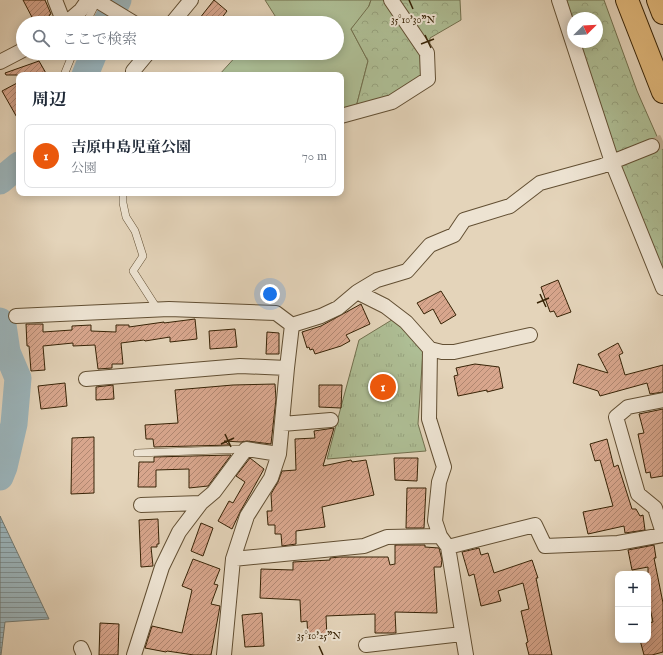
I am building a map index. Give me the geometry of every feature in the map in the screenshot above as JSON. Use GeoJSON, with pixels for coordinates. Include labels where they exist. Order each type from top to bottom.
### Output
{"type":"FeatureCollection","features":[{"type":"Feature","properties":{"kind":"highway"},"geometry":{"type":"LineString","coordinates":[[627,0],[663,92]]}},
{"type":"Feature","properties":{"kind":"highway"},"geometry":{"type":"LineString","coordinates":[[658,0],[663,13]]}},
{"type":"Feature","properties":{"kind":"street"},"geometry":{"type":"LineString","coordinates":[[55,0],[62,16]]}},
{"type":"Feature","properties":{"kind":"street"},"geometry":{"type":"LineString","coordinates":[[178,16],[191,0]]}},
{"type":"Feature","properties":{"kind":"street"},"geometry":{"type":"LineString","coordinates":[[344,115],[392,102],[428,79],[427,53],[391,0]]}},
{"type":"Feature","properties":{"kind":"street"},"geometry":{"type":"LineString","coordinates":[[559,0],[612,162],[663,288]]}},
{"type":"Feature","properties":{"kind":"street"},"geometry":{"type":"LineString","coordinates":[[74,16],[96,1],[122,16]]}},
{"type":"Feature","properties":{"kind":"street"},"geometry":{"type":"LineString","coordinates":[[0,62],[16,54]]}},
{"type":"Feature","properties":{"kind":"street"},"geometry":{"type":"LineString","coordinates":[[133,71],[142,60]]}},
{"type":"Feature","properties":{"kind":"street"},"geometry":{"type":"LineString","coordinates":[[292,325],[321,316],[338,308],[357,292],[377,280],[407,271],[430,246],[454,235],[464,220],[510,206],[540,183],[602,166],[652,146]]}},
{"type":"Feature","properties":{"kind":"street"},"geometry":{"type":"LineString","coordinates":[[357,292],[385,306],[406,322],[430,349],[442,352],[454,352],[530,335]]}},
{"type":"Feature","properties":{"kind":"street"},"geometry":{"type":"LineString","coordinates":[[16,316],[158,310],[276,313],[292,325]]}},
{"type":"Feature","properties":{"kind":"street"},"geometry":{"type":"LineString","coordinates":[[224,655],[233,558],[247,516],[271,478],[279,454],[292,325]]}},
{"type":"Feature","properties":{"kind":"street"},"geometry":{"type":"LineString","coordinates":[[430,349],[429,419],[444,467],[439,482],[435,521],[444,542],[466,655]]}},
{"type":"Feature","properties":{"kind":"street"},"geometry":{"type":"LineString","coordinates":[[86,379],[240,366],[287,368]]}},
{"type":"Feature","properties":{"kind":"street"},"geometry":{"type":"LineString","coordinates":[[233,558],[364,546],[387,537],[444,542],[535,525],[545,546],[618,543],[663,534],[656,508],[638,494],[616,417],[628,407],[663,400]]}},
{"type":"Feature","properties":{"kind":"street"},"geometry":{"type":"LineString","coordinates":[[282,424],[331,420]]}},
{"type":"Feature","properties":{"kind":"street"},"geometry":{"type":"LineString","coordinates":[[134,655],[162,567],[179,532],[202,502],[214,492],[246,450],[279,454]]}},
{"type":"Feature","properties":{"kind":"street"},"geometry":{"type":"LineString","coordinates":[[142,505],[202,502]]}},
{"type":"Feature","properties":{"kind":"street"},"geometry":{"type":"LineString","coordinates":[[366,645],[462,634]]}},
{"type":"Feature","properties":{"kind":"lane"},"geometry":{"type":"LineString","coordinates":[[89,16],[96,1]]}},
{"type":"Feature","properties":{"kind":"lane"},"geometry":{"type":"LineString","coordinates":[[65,72],[70,60]]}},
{"type":"Feature","properties":{"kind":"lane"},"geometry":{"type":"LineString","coordinates":[[123,196],[126,217],[135,231],[144,256],[133,271],[158,310]]}},
{"type":"Feature","properties":{"kind":"lane"},"geometry":{"type":"LineString","coordinates":[[137,453],[246,450]]}},
{"type":"Feature","properties":{"kind":"green space"},"geometry":{"type":"Polygon","coordinates":[[[265,0],[371,0],[367,11],[351,29],[368,61],[355,111],[344,114],[344,72],[222,72],[233,60],[344,60],[344,16],[275,16],[265,0]]]}},
{"type":"Feature","properties":{"kind":"green space"},"geometry":{"type":"Polygon","coordinates":[[[371,0],[460,0],[461,20],[430,38],[428,79],[355,111],[368,61],[351,29],[369,6],[371,0]]]}},
{"type":"Feature","properties":{"kind":"green space"},"geometry":{"type":"Polygon","coordinates":[[[564,0],[604,0],[637,91],[663,150],[663,288],[576,48],[603,48],[603,12],[567,13],[564,0]]]}},
{"type":"Feature","properties":{"kind":"green space"},"geometry":{"type":"Polygon","coordinates":[[[395,318],[423,351],[418,424],[426,451],[327,459],[359,340],[395,318]]]}},
{"type":"Feature","properties":{"kind":"water"},"geometry":{"type":"Polygon","coordinates":[[[0,516],[49,619],[5,622],[1,655],[0,655],[0,516]]]}},
{"type":"Feature","properties":{"kind":"building"},"geometry":{"type":"Polygon","coordinates":[[[23,0],[45,0],[51,14],[50,16],[31,16],[23,0]]]}},
{"type":"Feature","properties":{"kind":"building"},"geometry":{"type":"Polygon","coordinates":[[[214,0],[227,11],[223,16],[201,16],[214,0]]]}},
{"type":"Feature","properties":{"kind":"building"},"geometry":{"type":"Polygon","coordinates":[[[39,61],[45,72],[16,72],[16,75],[6,75],[5,73],[39,61]]]}},
{"type":"Feature","properties":{"kind":"building"},"geometry":{"type":"Polygon","coordinates":[[[16,84],[16,116],[2,91],[16,84]]]}},
{"type":"Feature","properties":{"kind":"building"},"geometry":{"type":"Polygon","coordinates":[[[558,280],[571,312],[557,317],[554,311],[550,312],[541,287],[558,280]]]}},
{"type":"Feature","properties":{"kind":"building"},"geometry":{"type":"Polygon","coordinates":[[[441,291],[456,315],[441,324],[433,309],[424,314],[417,303],[441,291]]]}},
{"type":"Feature","properties":{"kind":"building"},"geometry":{"type":"Polygon","coordinates":[[[361,304],[370,324],[346,335],[350,341],[341,346],[315,354],[313,349],[310,350],[309,347],[307,348],[302,332],[321,326],[361,304]]]}},
{"type":"Feature","properties":{"kind":"building"},"geometry":{"type":"Polygon","coordinates":[[[195,319],[197,339],[170,342],[170,337],[121,343],[123,364],[112,364],[112,368],[98,369],[95,345],[73,346],[73,343],[43,346],[45,370],[31,371],[29,346],[27,346],[26,324],[43,324],[43,332],[72,330],[72,326],[91,325],[91,331],[116,332],[116,325],[129,325],[129,327],[195,319]]]}},
{"type":"Feature","properties":{"kind":"building"},"geometry":{"type":"Polygon","coordinates":[[[235,329],[237,347],[210,349],[209,331],[235,329]]]}},
{"type":"Feature","properties":{"kind":"building"},"geometry":{"type":"Polygon","coordinates":[[[267,332],[279,333],[279,354],[266,354],[267,332]]]}},
{"type":"Feature","properties":{"kind":"building"},"geometry":{"type":"Polygon","coordinates":[[[618,343],[623,353],[619,355],[625,375],[663,365],[663,392],[650,394],[647,383],[600,396],[598,391],[573,383],[578,364],[608,373],[598,354],[618,343]]]}},
{"type":"Feature","properties":{"kind":"building"},"geometry":{"type":"Polygon","coordinates":[[[475,364],[499,367],[503,388],[458,396],[454,376],[458,375],[456,368],[475,364]]]}},
{"type":"Feature","properties":{"kind":"building"},"geometry":{"type":"Polygon","coordinates":[[[65,383],[67,406],[41,409],[38,386],[65,383]]]}},
{"type":"Feature","properties":{"kind":"building"},"geometry":{"type":"Polygon","coordinates":[[[275,384],[276,399],[271,444],[247,441],[224,441],[230,445],[154,447],[153,439],[146,439],[145,425],[178,423],[175,390],[233,385],[275,384]]]}},
{"type":"Feature","properties":{"kind":"building"},"geometry":{"type":"Polygon","coordinates":[[[113,385],[114,399],[96,400],[96,387],[113,385]]]}},
{"type":"Feature","properties":{"kind":"building"},"geometry":{"type":"Polygon","coordinates":[[[319,385],[342,385],[341,408],[319,407],[319,385]]]}},
{"type":"Feature","properties":{"kind":"building"},"geometry":{"type":"Polygon","coordinates":[[[663,409],[663,476],[651,478],[650,472],[646,473],[638,434],[644,433],[639,414],[663,409]]]}},
{"type":"Feature","properties":{"kind":"building"},"geometry":{"type":"Polygon","coordinates":[[[334,428],[323,466],[351,460],[352,462],[366,460],[374,495],[322,507],[325,527],[296,531],[296,544],[282,546],[281,534],[275,534],[275,525],[268,525],[267,511],[272,511],[271,494],[282,471],[296,470],[295,439],[315,438],[314,431],[334,428]]]}},
{"type":"Feature","properties":{"kind":"building"},"geometry":{"type":"Polygon","coordinates":[[[94,437],[94,493],[71,494],[72,438],[94,437]]]}},
{"type":"Feature","properties":{"kind":"building"},"geometry":{"type":"Polygon","coordinates":[[[607,439],[614,467],[618,465],[632,509],[636,509],[640,516],[643,515],[645,530],[625,533],[624,526],[588,534],[583,512],[613,506],[600,460],[595,461],[590,444],[607,439]]]}},
{"type":"Feature","properties":{"kind":"building"},"geometry":{"type":"Polygon","coordinates":[[[231,455],[208,486],[189,488],[189,469],[156,470],[156,487],[138,487],[139,462],[154,462],[154,457],[231,455]]]}},
{"type":"Feature","properties":{"kind":"building"},"geometry":{"type":"Polygon","coordinates":[[[250,458],[264,469],[232,529],[218,521],[229,501],[233,503],[245,482],[236,476],[250,458]]]}},
{"type":"Feature","properties":{"kind":"building"},"geometry":{"type":"Polygon","coordinates":[[[394,458],[418,458],[417,481],[395,480],[394,458]]]}},
{"type":"Feature","properties":{"kind":"building"},"geometry":{"type":"Polygon","coordinates":[[[407,488],[426,488],[424,528],[406,528],[407,488]]]}},
{"type":"Feature","properties":{"kind":"building"},"geometry":{"type":"Polygon","coordinates":[[[158,519],[159,544],[157,544],[157,547],[151,547],[153,566],[141,567],[139,520],[158,519]]]}},
{"type":"Feature","properties":{"kind":"building"},"geometry":{"type":"Polygon","coordinates":[[[201,523],[213,528],[203,556],[191,551],[201,523]]]}},
{"type":"Feature","properties":{"kind":"building"},"geometry":{"type":"Polygon","coordinates":[[[395,545],[425,545],[425,547],[439,548],[442,560],[441,567],[434,567],[437,613],[395,612],[396,633],[375,633],[375,614],[326,616],[327,637],[308,638],[307,621],[301,622],[300,600],[260,598],[261,569],[293,570],[293,562],[330,560],[330,558],[340,557],[388,557],[390,565],[395,564],[395,545]]]}},
{"type":"Feature","properties":{"kind":"building"},"geometry":{"type":"Polygon","coordinates":[[[654,545],[656,558],[654,558],[663,603],[663,652],[652,655],[644,655],[641,643],[651,643],[651,622],[653,622],[651,613],[651,571],[648,571],[648,567],[632,570],[628,550],[654,545]]]}},
{"type":"Feature","properties":{"kind":"building"},"geometry":{"type":"Polygon","coordinates":[[[479,548],[481,555],[488,553],[494,573],[532,560],[538,578],[536,578],[552,655],[529,655],[526,643],[528,642],[521,611],[529,609],[523,583],[498,591],[501,601],[481,606],[474,574],[469,576],[462,552],[479,548]]]}},
{"type":"Feature","properties":{"kind":"building"},"geometry":{"type":"Polygon","coordinates":[[[193,559],[220,569],[214,584],[218,585],[211,604],[220,606],[211,655],[194,655],[145,648],[152,626],[182,633],[192,590],[182,586],[193,559]]]}},
{"type":"Feature","properties":{"kind":"building"},"geometry":{"type":"Polygon","coordinates":[[[262,613],[264,646],[245,647],[242,615],[262,613]]]}},
{"type":"Feature","properties":{"kind":"building"},"geometry":{"type":"Polygon","coordinates":[[[100,623],[119,624],[118,655],[99,655],[100,623]]]}},
{"type":"Feature","properties":{"kind":"waterway"},"geometry":{"type":"LineString","coordinates":[[110,16],[118,0]]}},
{"type":"Feature","properties":{"kind":"waterway"},"geometry":{"type":"LineString","coordinates":[[86,72],[91,60]]}},
{"type":"Feature","properties":{"kind":"waterway"},"geometry":{"type":"LineString","coordinates":[[0,181],[16,168]]}},
{"type":"Feature","properties":{"kind":"waterway"},"geometry":{"type":"LineString","coordinates":[[0,321],[3,325],[7,352],[18,378],[14,424],[4,467],[0,477]]}},
{"type":"Feature","properties":{"kind":"tunnel"},"geometry":{"type":"LineString","coordinates":[[652,146],[663,141]]}},
{"type":"Feature","properties":{"kind":"place","name":"吉原中島児童公園"},"geometry":{"type":"Point","coordinates":[383,387]}}]}
